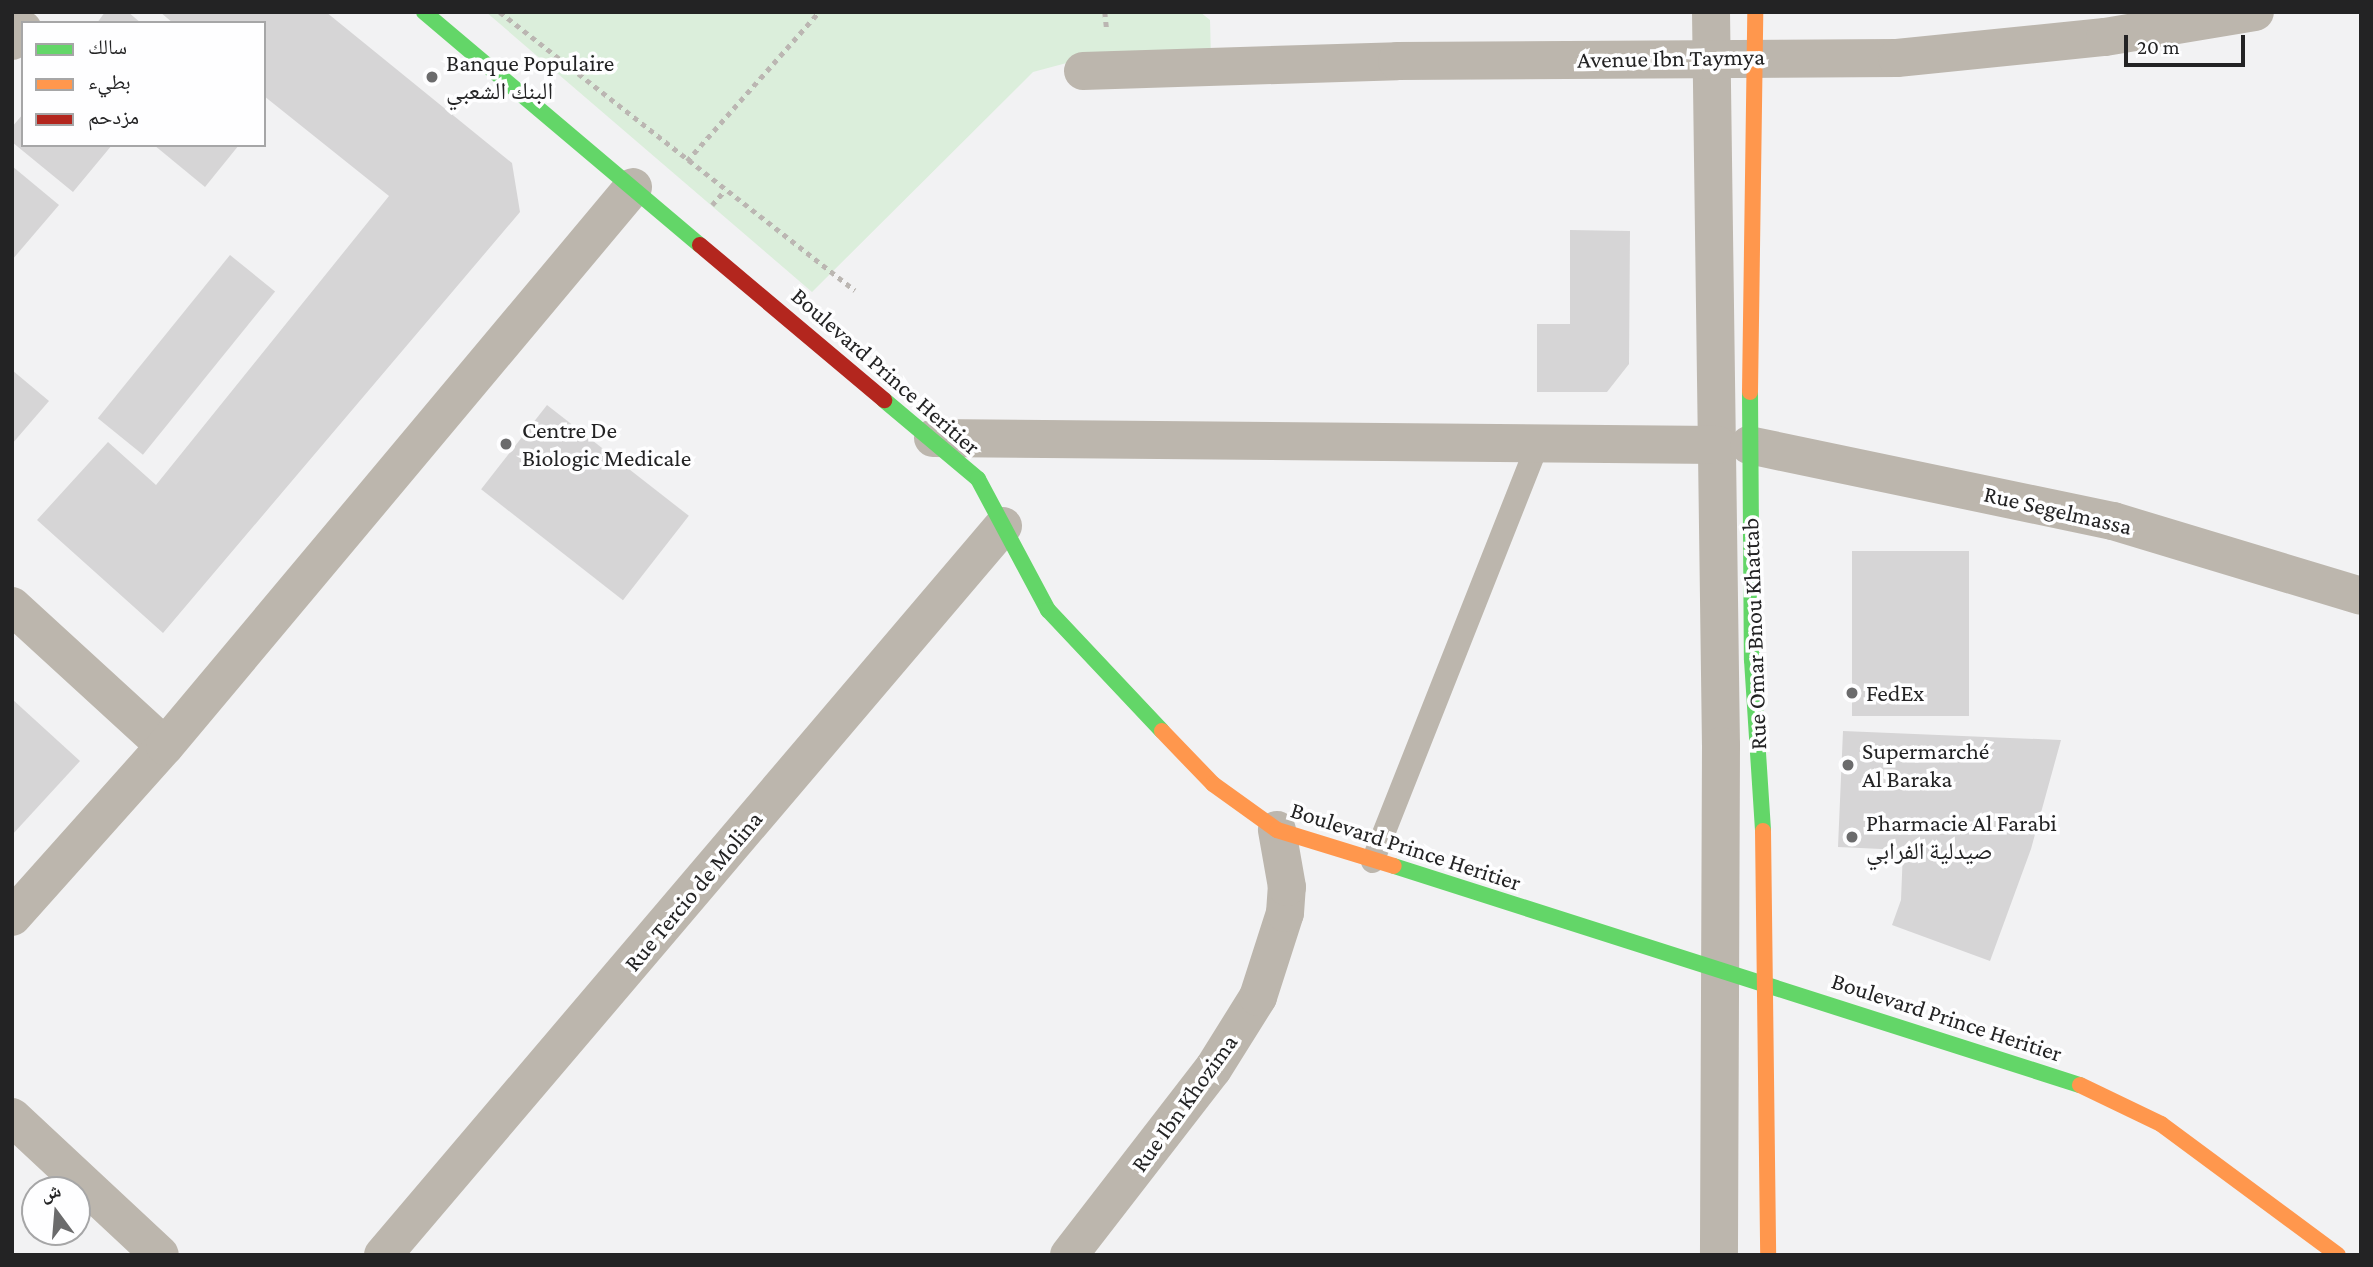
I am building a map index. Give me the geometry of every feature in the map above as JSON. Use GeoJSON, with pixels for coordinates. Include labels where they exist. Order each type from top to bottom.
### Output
{"type":"FeatureCollection","features":[{"type":"Feature","properties":{"kind":"street","name":"Boulevard Prince Heritier"},"geometry":{"type":"LineString","coordinates":[[424,12],[933,438],[978,479],[1048,610],[1213,784],[1277,830],[1718,967],[2085,1087],[2161,1124],[2338,1255]]}},
{"type":"Feature","properties":{"kind":"street","name":"Rue Omar Bnou Khattab"},"geometry":{"type":"LineString","coordinates":[[1711,12],[1734,445],[1766,873],[1768,1255]]}},
{"type":"Feature","properties":{"kind":"street","name":"Rue Omar Bnou Khattab"},"geometry":{"type":"LineString","coordinates":[[1719,1255],[1718,967],[1734,445],[1755,57],[1755,12]]}},
{"type":"Feature","properties":{"kind":"street","name":"Avenue Ibn Taymya"},"geometry":{"type":"LineString","coordinates":[[1083,71],[1319,62],[1712,57],[1898,58],[1982,53],[2199,18],[2255,12]]}},
{"type":"Feature","properties":{"kind":"street"},"geometry":{"type":"LineString","coordinates":[[12,917],[165,746],[633,187]]}},
{"type":"Feature","properties":{"kind":"street","name":"Rue Segelmassa"},"geometry":{"type":"LineString","coordinates":[[933,438],[1538,441],[1734,445],[2113,521],[2361,596]]}},
{"type":"Feature","properties":{"kind":"street","name":"Rue Tercio de Molina"},"geometry":{"type":"LineString","coordinates":[[383,1255],[1003,526]]}},
{"type":"Feature","properties":{"kind":"street"},"geometry":{"type":"LineString","coordinates":[[12,606],[165,746]]}},
{"type":"Feature","properties":{"kind":"street","name":"Rue Ibn Khozima"},"geometry":{"type":"LineString","coordinates":[[1069,1255],[1213,1069],[1258,997],[1277,939],[1287,887],[1277,830]]}},
{"type":"Feature","properties":{"kind":"street"},"geometry":{"type":"LineString","coordinates":[[12,1117],[160,1255]]}},
{"type":"Feature","properties":{"kind":"lane"},"geometry":{"type":"LineString","coordinates":[[1372,861],[1538,441]]}},
{"type":"Feature","properties":{"kind":"path"},"geometry":{"type":"LineString","coordinates":[[500,12],[855,290]]}},
{"type":"Feature","properties":{"kind":"path"},"geometry":{"type":"LineString","coordinates":[[687,161],[819,12]]}},
{"type":"Feature","properties":{"kind":"green space"},"geometry":{"type":"Polygon","coordinates":[[[486,12],[1200,12],[1210,20],[1211,58],[1089,57],[1033,72],[812,292],[486,12]]]}},
{"type":"Feature","properties":{"kind":"building"},"geometry":{"type":"Polygon","coordinates":[[[105,12],[128,12],[139,21],[98,21],[105,12]]]}},
{"type":"Feature","properties":{"kind":"building"},"geometry":{"type":"Polygon","coordinates":[[[160,12],[326,12],[512,163],[520,212],[163,633],[37,520],[108,442],[156,485],[389,196],[266,98],[266,21],[171,21],[160,12]]]}},
{"type":"Feature","properties":{"kind":"building"},"geometry":{"type":"Polygon","coordinates":[[[21,116],[21,147],[110,147],[73,192],[12,142],[12,127],[21,116]]]}},
{"type":"Feature","properties":{"kind":"building"},"geometry":{"type":"Polygon","coordinates":[[[156,147],[237,147],[205,187],[156,147]]]}},
{"type":"Feature","properties":{"kind":"building"},"geometry":{"type":"Polygon","coordinates":[[[12,166],[59,205],[12,260],[12,166]]]}},
{"type":"Feature","properties":{"kind":"building"},"geometry":{"type":"Polygon","coordinates":[[[1570,230],[1630,231],[1629,364],[1607,392],[1537,392],[1537,324],[1570,324],[1570,230]]]}},
{"type":"Feature","properties":{"kind":"building"},"geometry":{"type":"Polygon","coordinates":[[[230,255],[275,292],[143,455],[98,418],[230,255]]]}},
{"type":"Feature","properties":{"kind":"building"},"geometry":{"type":"Polygon","coordinates":[[[12,370],[49,401],[12,444],[12,370]]]}},
{"type":"Feature","properties":{"kind":"building"},"geometry":{"type":"Polygon","coordinates":[[[547,405],[689,516],[623,600],[481,489],[547,405]]]}},
{"type":"Feature","properties":{"kind":"building"},"geometry":{"type":"Polygon","coordinates":[[[1852,551],[1969,551],[1969,716],[1852,716],[1852,551]]]}},
{"type":"Feature","properties":{"kind":"building"},"geometry":{"type":"Polygon","coordinates":[[[12,699],[80,761],[12,835],[12,699]]]}},
{"type":"Feature","properties":{"kind":"building"},"geometry":{"type":"Polygon","coordinates":[[[1843,731],[2061,740],[2031,849],[1990,961],[1892,925],[1901,900],[1903,850],[1838,847],[1843,731]]]}},
{"type":"Feature","properties":{"kind":"traffic: fast"},"geometry":{"type":"LineString","coordinates":[[424,12],[700,245]]}},
{"type":"Feature","properties":{"kind":"traffic: fast"},"geometry":{"type":"LineString","coordinates":[[1750,392],[1752,660],[1763,831]]}},
{"type":"Feature","properties":{"kind":"traffic: fast"},"geometry":{"type":"LineString","coordinates":[[884,400],[978,479],[1048,610],[1162,731]]}},
{"type":"Feature","properties":{"kind":"traffic: fast"},"geometry":{"type":"LineString","coordinates":[[1394,866],[2080,1085]]}},
{"type":"Feature","properties":{"kind":"traffic: slow"},"geometry":{"type":"LineString","coordinates":[[1750,392],[1755,12]]}},
{"type":"Feature","properties":{"kind":"traffic: slow"},"geometry":{"type":"LineString","coordinates":[[1162,731],[1213,784],[1277,830],[1394,866]]}},
{"type":"Feature","properties":{"kind":"traffic: slow"},"geometry":{"type":"LineString","coordinates":[[1763,831],[1768,1255]]}},
{"type":"Feature","properties":{"kind":"traffic: slow"},"geometry":{"type":"LineString","coordinates":[[2080,1085],[2161,1124],[2338,1255]]}},
{"type":"Feature","properties":{"kind":"traffic: jam"},"geometry":{"type":"LineString","coordinates":[[700,245],[884,400]]}},
{"type":"Feature","properties":{"kind":"place","name":"Banque Populaire البنك الشعبي"},"geometry":{"type":"Point","coordinates":[432,77]}},
{"type":"Feature","properties":{"kind":"place","name":"Centre De Biologic Medicale"},"geometry":{"type":"Point","coordinates":[506,444]}},
{"type":"Feature","properties":{"kind":"place","name":"FedEx"},"geometry":{"type":"Point","coordinates":[1852,693]}},
{"type":"Feature","properties":{"kind":"place","name":"Supermarché Al Baraka"},"geometry":{"type":"Point","coordinates":[1848,765]}},
{"type":"Feature","properties":{"kind":"place","name":"Pharmacie Al Farabi صيدلية الفرابي"},"geometry":{"type":"Point","coordinates":[1852,837]}}]}
